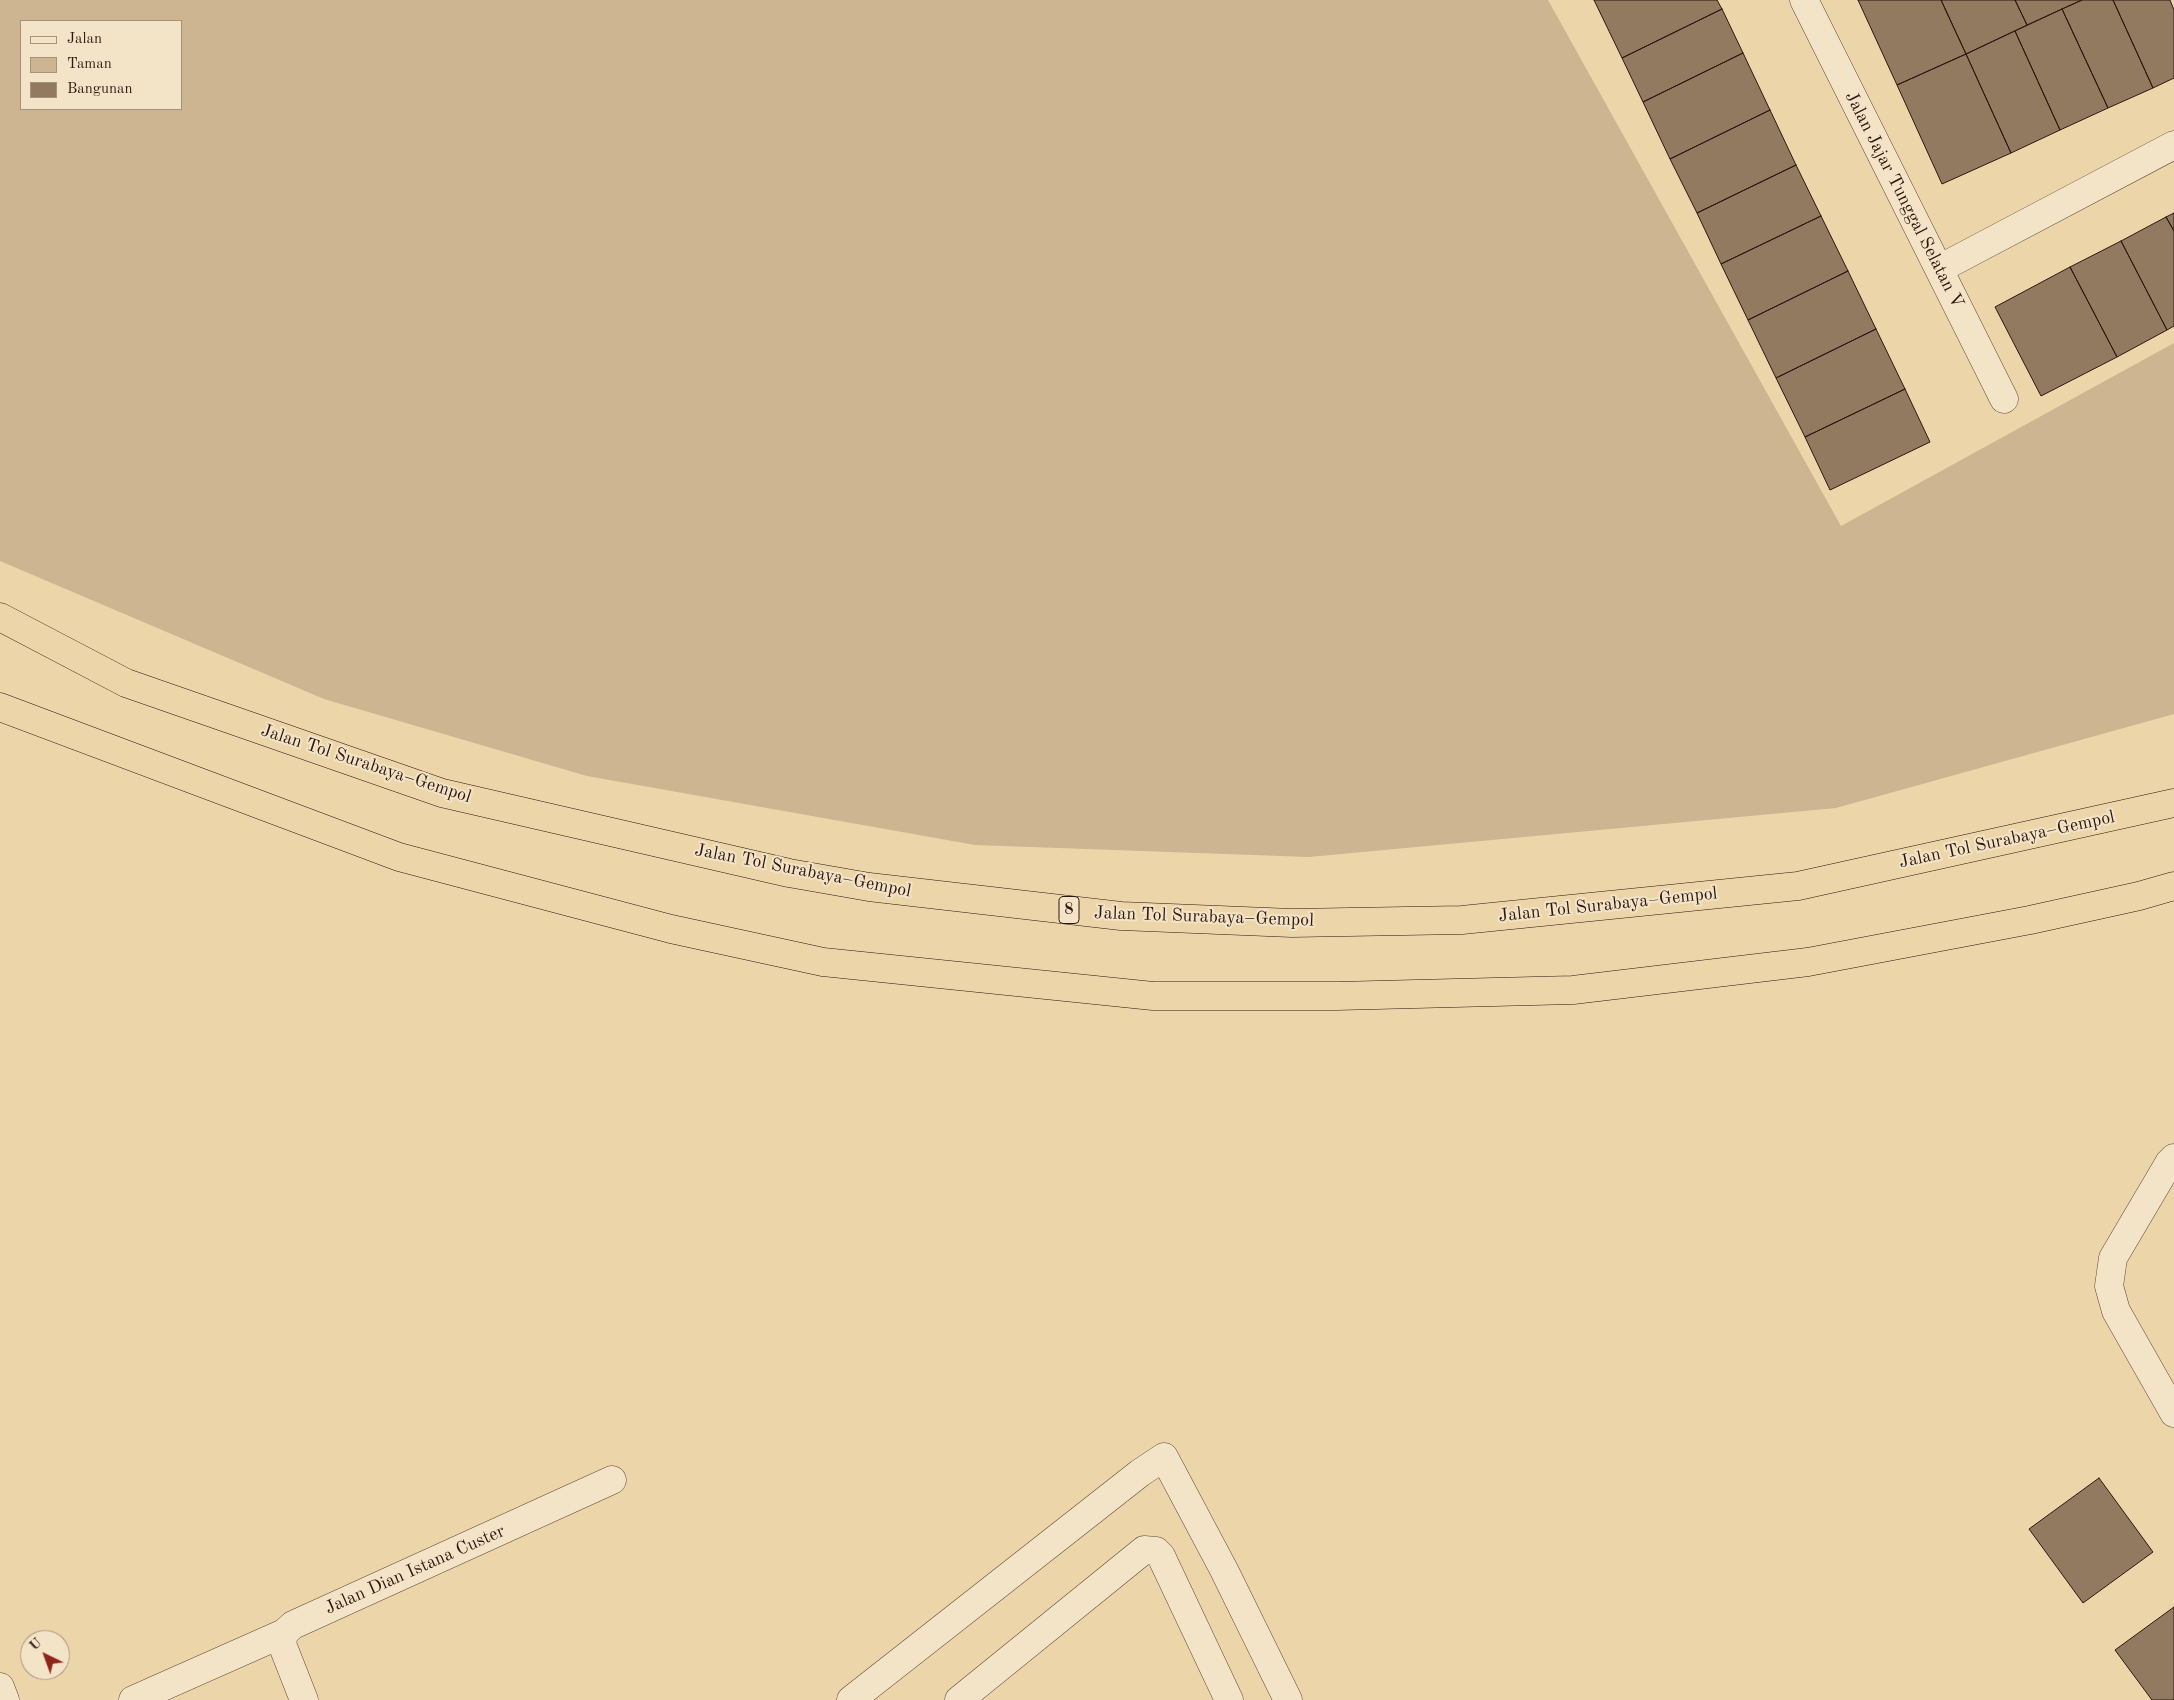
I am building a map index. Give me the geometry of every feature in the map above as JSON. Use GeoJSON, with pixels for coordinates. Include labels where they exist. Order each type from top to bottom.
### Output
{"type":"FeatureCollection","features":[{"type":"Feature","properties":{"kind":"highway","name":"Jalan Tol Surabaya–Gempol"},"geometry":{"type":"LineString","coordinates":[[0,617],[126,683],[442,793],[789,873],[869,887],[1121,916],[1292,923],[1462,920],[1798,886],[2174,802]]}},
{"type":"Feature","properties":{"kind":"highway"},"geometry":{"type":"LineString","coordinates":[[0,707],[399,857],[671,930],[823,962],[1153,996],[1337,996],[1573,990],[1808,962],[2030,920],[2139,896],[2174,886]]}},
{"type":"Feature","properties":{"kind":"street","name":"Jalan Jajar Tunggal Selatan V"},"geometry":{"type":"LineString","coordinates":[[1804,0],[2004,399]]}},
{"type":"Feature","properties":{"kind":"street"},"geometry":{"type":"LineString","coordinates":[[1940,269],[2174,145]]}},
{"type":"Feature","properties":{"kind":"street"},"geometry":{"type":"LineString","coordinates":[[2174,1158],[2169,1163],[2113,1258],[2109,1286],[2116,1311],[2174,1414]]}},
{"type":"Feature","properties":{"kind":"street"},"geometry":{"type":"LineString","coordinates":[[851,1700],[1140,1473],[1164,1457],[1224,1570],[1288,1700]]}},
{"type":"Feature","properties":{"kind":"street","name":"Jalan Dian Istana Custer"},"geometry":{"type":"LineString","coordinates":[[133,1700],[284,1633],[293,1625],[612,1480]]}},
{"type":"Feature","properties":{"kind":"street"},"geometry":{"type":"LineString","coordinates":[[959,1700],[1144,1550],[1156,1551],[1161,1556],[1229,1700]]}},
{"type":"Feature","properties":{"kind":"street"},"geometry":{"type":"LineString","coordinates":[[284,1633],[282,1644],[304,1700]]}},
{"type":"Feature","properties":{"kind":"street"},"geometry":{"type":"LineString","coordinates":[[0,1687],[6,1700]]}},
{"type":"Feature","properties":{"kind":"green space"},"geometry":{"type":"Polygon","coordinates":[[[0,0],[1548,0],[1841,526],[2174,343],[2174,714],[1836,808],[1309,857],[975,845],[587,776],[324,699],[0,561],[0,0]]]}},
{"type":"Feature","properties":{"kind":"building"},"geometry":{"type":"Polygon","coordinates":[[[1594,0],[1717,0],[1722,9],[1622,58],[1594,0]]]}},
{"type":"Feature","properties":{"kind":"building"},"geometry":{"type":"Polygon","coordinates":[[[1858,0],[1941,0],[1966,54],[1897,85],[1858,0]]]}},
{"type":"Feature","properties":{"kind":"building"},"geometry":{"type":"Polygon","coordinates":[[[1941,0],[2015,0],[2027,25],[1966,54],[1941,0]]]}},
{"type":"Feature","properties":{"kind":"building"},"geometry":{"type":"Polygon","coordinates":[[[2015,0],[2082,0],[2027,25],[2015,0]]]}},
{"type":"Feature","properties":{"kind":"building"},"geometry":{"type":"Polygon","coordinates":[[[2082,0],[2113,0],[2153,88],[2108,108],[2062,9],[2082,0]]]}},
{"type":"Feature","properties":{"kind":"building"},"geometry":{"type":"Polygon","coordinates":[[[2113,0],[2170,0],[2174,10],[2174,78],[2153,88],[2113,0]]]}},
{"type":"Feature","properties":{"kind":"building"},"geometry":{"type":"Polygon","coordinates":[[[1722,9],[1743,53],[1643,102],[1622,58],[1722,9]]]}},
{"type":"Feature","properties":{"kind":"building"},"geometry":{"type":"Polygon","coordinates":[[[2062,9],[2108,108],[2060,130],[2015,31],[2062,9]]]}},
{"type":"Feature","properties":{"kind":"building"},"geometry":{"type":"Polygon","coordinates":[[[2015,31],[2060,130],[2011,153],[1966,54],[2015,31]]]}},
{"type":"Feature","properties":{"kind":"building"},"geometry":{"type":"Polygon","coordinates":[[[1743,53],[1770,110],[1670,159],[1643,102],[1743,53]]]}},
{"type":"Feature","properties":{"kind":"building"},"geometry":{"type":"Polygon","coordinates":[[[1966,54],[2011,153],[1942,184],[1897,85],[1966,54]]]}},
{"type":"Feature","properties":{"kind":"building"},"geometry":{"type":"Polygon","coordinates":[[[1770,110],[1796,165],[1697,213],[1670,159],[1770,110]]]}},
{"type":"Feature","properties":{"kind":"building"},"geometry":{"type":"Polygon","coordinates":[[[1796,165],[1821,216],[1721,264],[1697,213],[1796,165]]]}},
{"type":"Feature","properties":{"kind":"building"},"geometry":{"type":"Polygon","coordinates":[[[2174,213],[2174,231],[2166,217],[2174,213]]]}},
{"type":"Feature","properties":{"kind":"building"},"geometry":{"type":"Polygon","coordinates":[[[1821,216],[1848,271],[1748,320],[1721,264],[1821,216]]]}},
{"type":"Feature","properties":{"kind":"building"},"geometry":{"type":"Polygon","coordinates":[[[2166,217],[2174,231],[2174,326],[2167,330],[2121,241],[2166,217]]]}},
{"type":"Feature","properties":{"kind":"building"},"geometry":{"type":"Polygon","coordinates":[[[2121,241],[2167,330],[2117,357],[2070,267],[2121,241]]]}},
{"type":"Feature","properties":{"kind":"building"},"geometry":{"type":"Polygon","coordinates":[[[2070,267],[2117,357],[2041,396],[1995,307],[2070,267]]]}},
{"type":"Feature","properties":{"kind":"building"},"geometry":{"type":"Polygon","coordinates":[[[1848,271],[1876,329],[1776,378],[1748,320],[1848,271]]]}},
{"type":"Feature","properties":{"kind":"building"},"geometry":{"type":"Polygon","coordinates":[[[1876,329],[1905,389],[1805,437],[1776,378],[1876,329]]]}},
{"type":"Feature","properties":{"kind":"building"},"geometry":{"type":"Polygon","coordinates":[[[1905,389],[1930,442],[1830,490],[1805,437],[1905,389]]]}},
{"type":"Feature","properties":{"kind":"building"},"geometry":{"type":"Polygon","coordinates":[[[2099,1478],[2153,1552],[2083,1603],[2029,1529],[2099,1478]]]}},
{"type":"Feature","properties":{"kind":"building"},"geometry":{"type":"Polygon","coordinates":[[[2174,1607],[2174,1700],[2152,1700],[2115,1650],[2174,1607]]]}}]}
